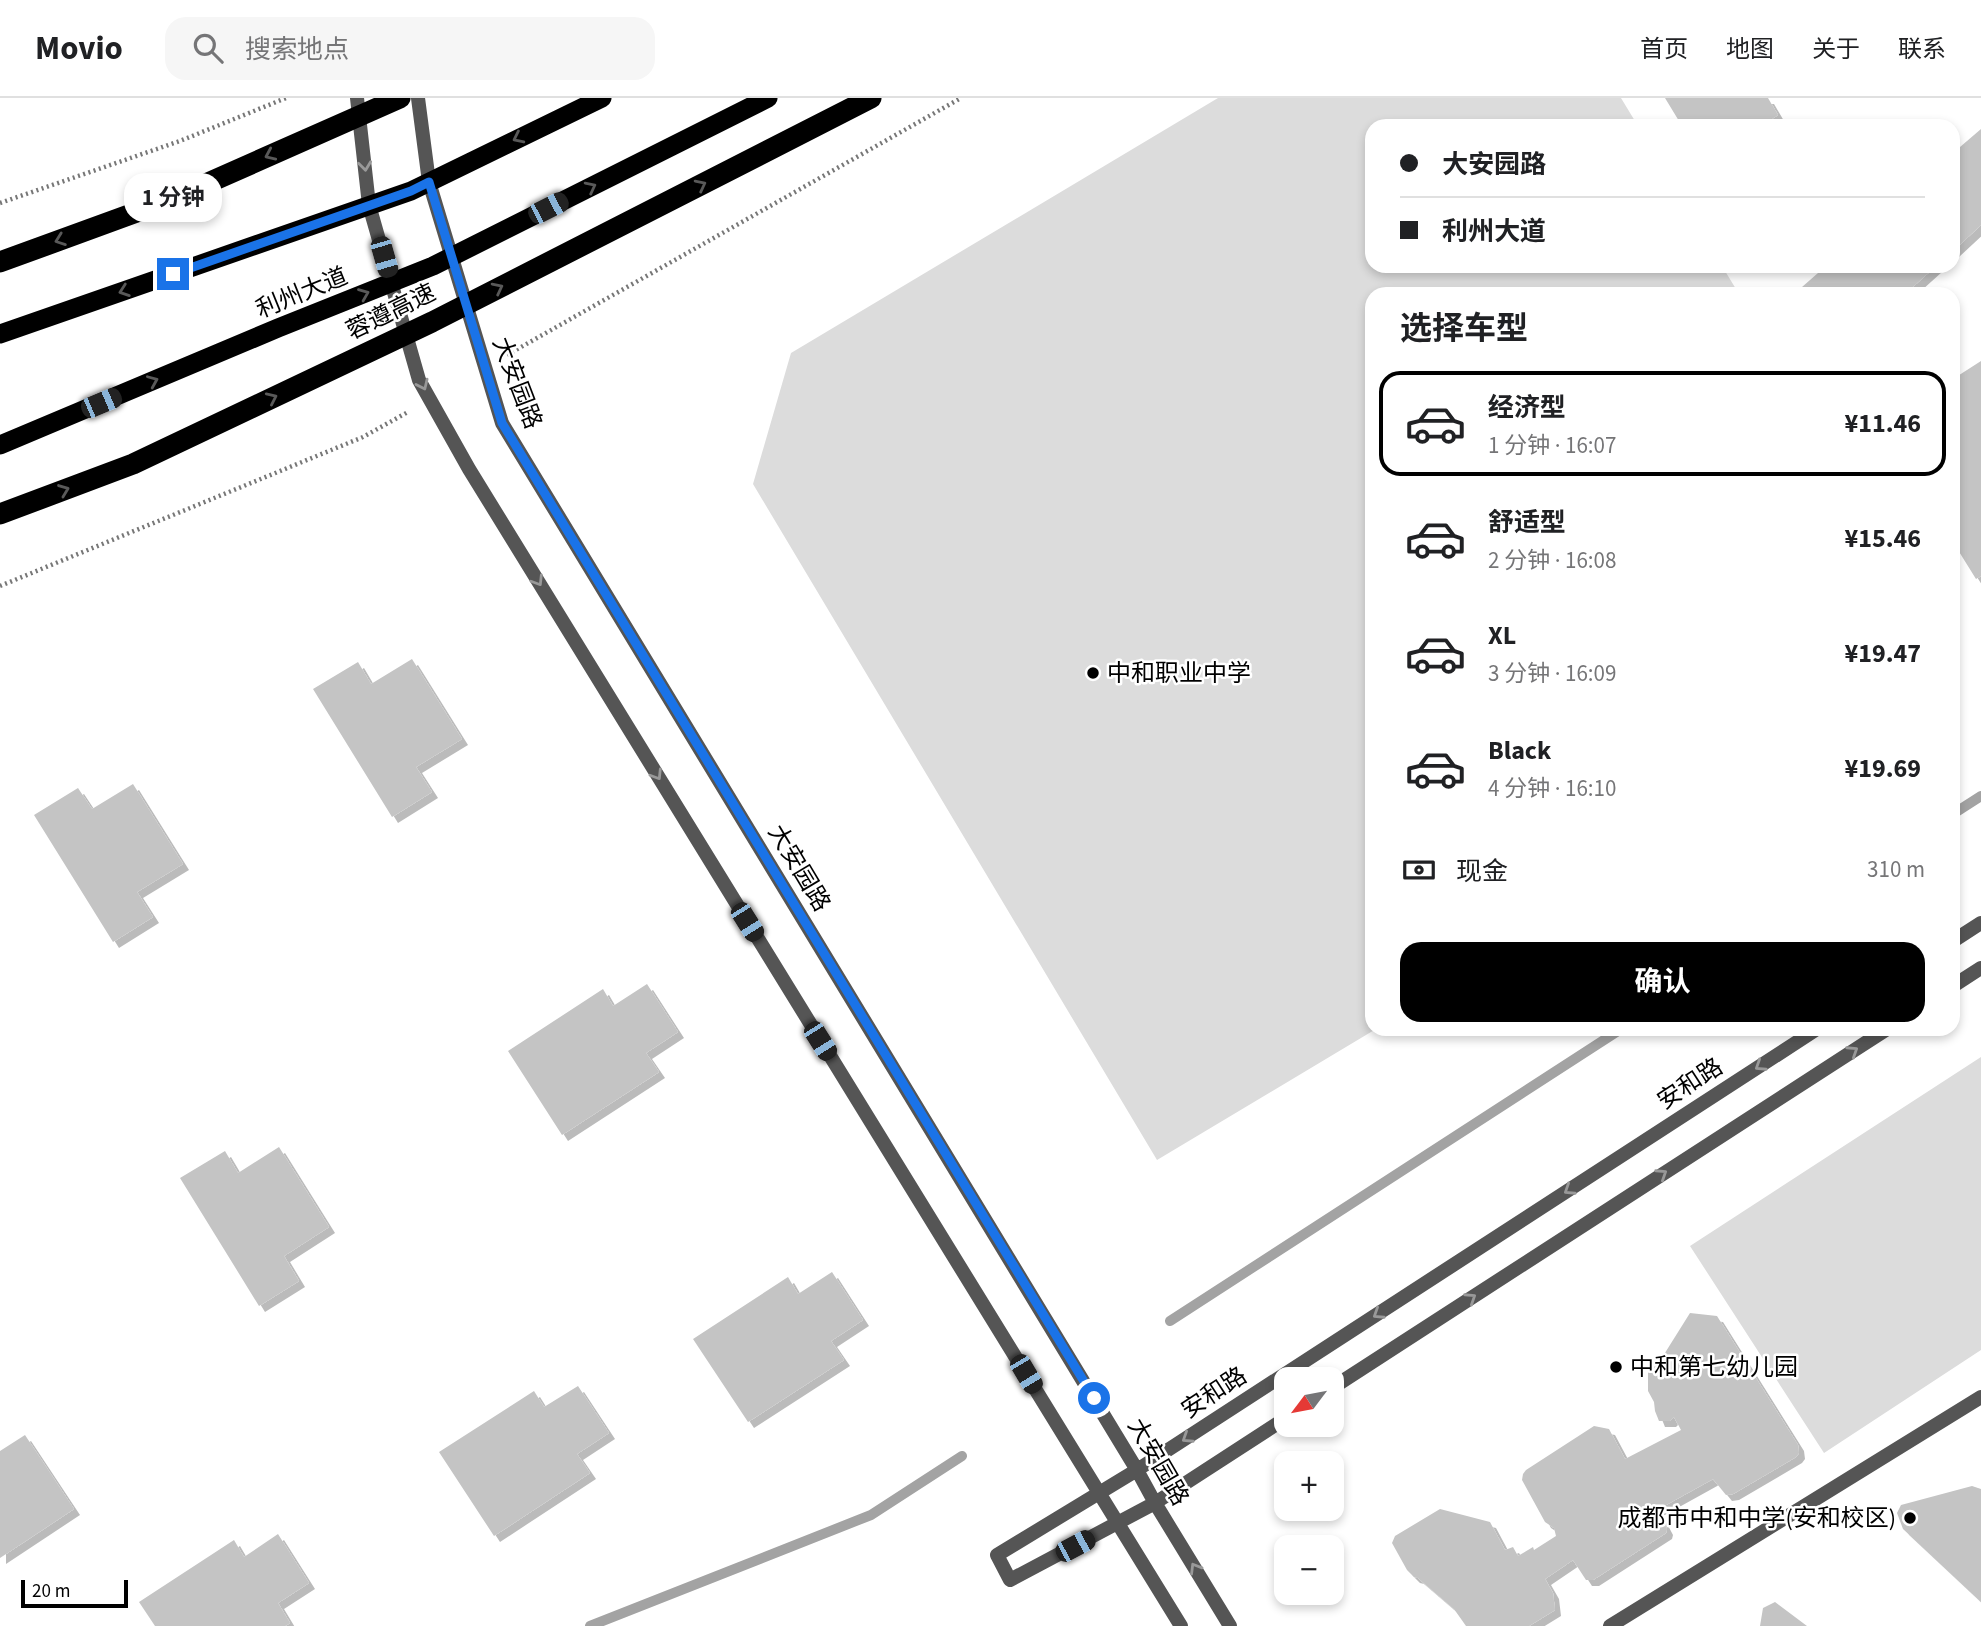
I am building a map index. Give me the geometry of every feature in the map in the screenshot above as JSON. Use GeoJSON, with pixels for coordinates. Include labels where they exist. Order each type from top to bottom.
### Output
{"type":"FeatureCollection","features":[{"type":"Feature","properties":{"kind":"highway"},"geometry":{"type":"LineString","coordinates":[[0,262],[167,201],[400,98]]}},
{"type":"Feature","properties":{"kind":"highway"},"geometry":{"type":"LineString","coordinates":[[0,334],[411,191],[602,98]]}},
{"type":"Feature","properties":{"kind":"highway","name":"利州大道"},"geometry":{"type":"LineString","coordinates":[[0,445],[451,257],[768,98]]}},
{"type":"Feature","properties":{"kind":"highway","name":"蓉遵高速"},"geometry":{"type":"LineString","coordinates":[[0,514],[133,464],[394,340],[871,98]]}},
{"type":"Feature","properties":{"kind":"street"},"geometry":{"type":"LineString","coordinates":[[357,98],[369,205],[419,380],[469,469],[1181,1626]]}},
{"type":"Feature","properties":{"kind":"street","name":"大安园路"},"geometry":{"type":"LineString","coordinates":[[418,98],[429,182],[502,423],[1230,1626]]}},
{"type":"Feature","properties":{"kind":"street"},"geometry":{"type":"LineString","coordinates":[[1960,936],[1981,922]]}},
{"type":"Feature","properties":{"kind":"street"},"geometry":{"type":"LineString","coordinates":[[1960,982],[1981,968]]}},
{"type":"Feature","properties":{"kind":"street","name":"安和路"},"geometry":{"type":"LineString","coordinates":[[1274,1426],[1155,1503],[1010,1580],[996,1555],[1137,1470],[1806,1036]]}},
{"type":"Feature","properties":{"kind":"street"},"geometry":{"type":"LineString","coordinates":[[1344,1380],[1876,1036]]}},
{"type":"Feature","properties":{"kind":"street"},"geometry":{"type":"LineString","coordinates":[[1610,1626],[1981,1397]]}},
{"type":"Feature","properties":{"kind":"path"},"geometry":{"type":"LineString","coordinates":[[0,203],[180,141],[286,98]]}},
{"type":"Feature","properties":{"kind":"shaded area","name":"中和职业中学"},"geometry":{"type":"Polygon","coordinates":[[[1218,98],[1621,98],[1634,119],[1365,119],[1365,273],[1726,273],[1735,287],[1365,287],[1365,1036],[1157,1160],[753,484],[791,353],[1218,98]]]}},
{"type":"Feature","properties":{"kind":"shaded area"},"geometry":{"type":"Polygon","coordinates":[[[1981,1057],[1981,1350],[1824,1453],[1690,1246],[1981,1057]]]}},
{"type":"Feature","properties":{"kind":"building"},"geometry":{"type":"Polygon","coordinates":[[[1665,98],[1768,98],[1778,115],[1772,119],[1678,119],[1665,98]]]}},
{"type":"Feature","properties":{"kind":"building"},"geometry":{"type":"Polygon","coordinates":[[[1981,129],[1981,225],[1960,244],[1960,147],[1981,129]]]}},
{"type":"Feature","properties":{"kind":"building"},"geometry":{"type":"Polygon","coordinates":[[[1818,273],[1928,273],[1913,287],[1802,287],[1818,273]]]}},
{"type":"Feature","properties":{"kind":"building"},"geometry":{"type":"Polygon","coordinates":[[[1981,361],[1981,576],[1976,579],[1960,553],[1960,374],[1981,361]]]}},
{"type":"Feature","properties":{"kind":"building"},"geometry":{"type":"Polygon","coordinates":[[[412,659],[462,739],[416,767],[432,792],[392,817],[313,689],[358,662],[371,684],[412,659]]]}},
{"type":"Feature","properties":{"kind":"building"},"geometry":{"type":"Polygon","coordinates":[[[133,784],[183,864],[137,892],[153,917],[113,942],[34,815],[78,788],[92,809],[133,784]]]}},
{"type":"Feature","properties":{"kind":"building"},"geometry":{"type":"Polygon","coordinates":[[[647,984],[678,1032],[646,1053],[659,1072],[562,1135],[508,1051],[603,989],[613,1006],[647,984]]]}},
{"type":"Feature","properties":{"kind":"building"},"geometry":{"type":"Polygon","coordinates":[[[279,1147],[329,1227],[284,1256],[299,1281],[259,1306],[180,1178],[225,1151],[238,1173],[279,1147]]]}},
{"type":"Feature","properties":{"kind":"building"},"geometry":{"type":"Polygon","coordinates":[[[832,1272],[863,1320],[831,1341],[844,1360],[748,1422],[693,1339],[788,1277],[798,1294],[832,1272]]]}},
{"type":"Feature","properties":{"kind":"building"},"geometry":{"type":"Polygon","coordinates":[[[1690,1313],[1717,1316],[1798,1445],[1799,1453],[1733,1494],[1726,1495],[1713,1479],[1657,1510],[1667,1529],[1666,1533],[1593,1580],[1586,1580],[1573,1560],[1545,1579],[1553,1593],[1555,1610],[1529,1626],[1466,1626],[1454,1609],[1407,1570],[1392,1543],[1395,1536],[1440,1509],[1490,1522],[1505,1550],[1513,1547],[1518,1556],[1533,1547],[1534,1550],[1556,1536],[1554,1528],[1545,1522],[1522,1480],[1523,1474],[1594,1426],[1609,1429],[1625,1459],[1681,1430],[1674,1417],[1670,1421],[1659,1421],[1648,1391],[1648,1371],[1658,1364],[1690,1313]]]}},
{"type":"Feature","properties":{"kind":"building"},"geometry":{"type":"Polygon","coordinates":[[[578,1386],[609,1433],[577,1454],[590,1473],[494,1536],[439,1452],[534,1391],[544,1407],[578,1386]]]}},
{"type":"Feature","properties":{"kind":"building"},"geometry":{"type":"Polygon","coordinates":[[[25,1435],[74,1509],[0,1558],[0,1451],[25,1435]]]}},
{"type":"Feature","properties":{"kind":"building"},"geometry":{"type":"Polygon","coordinates":[[[1972,1486],[1981,1489],[1981,1602],[1903,1529],[1897,1513],[1901,1505],[1972,1486]]]}},
{"type":"Feature","properties":{"kind":"building"},"geometry":{"type":"Polygon","coordinates":[[[278,1534],[309,1583],[278,1603],[290,1623],[285,1626],[155,1626],[139,1602],[234,1540],[244,1557],[278,1534]]]}},
{"type":"Feature","properties":{"kind":"building"},"geometry":{"type":"Polygon","coordinates":[[[1775,1602],[1807,1626],[1760,1626],[1763,1608],[1775,1602]]]}},
{"type":"Feature","properties":{"kind":"waterway"},"geometry":{"type":"LineString","coordinates":[[1960,810],[1981,796]]}},
{"type":"Feature","properties":{"kind":"waterway"},"geometry":{"type":"LineString","coordinates":[[1170,1321],[1610,1036]]}},
{"type":"Feature","properties":{"kind":"waterway"},"geometry":{"type":"LineString","coordinates":[[590,1626],[871,1515],[962,1456]]}},
{"type":"Feature","properties":{"kind":"place","name":"中和职业中学"},"geometry":{"type":"Point","coordinates":[1093,673]}},
{"type":"Feature","properties":{"kind":"place","name":"中和第七幼儿园"},"geometry":{"type":"Point","coordinates":[1616,1367]}},
{"type":"Feature","properties":{"kind":"place","name":"成都市中和中学(安和校区)"},"geometry":{"type":"Point","coordinates":[1910,1518]}},
{"type":"Feature","properties":{"kind":"route"},"geometry":{"type":"LineString","coordinates":[[173,274],[411,191],[429,182],[502,423],[1094,1398]]}}]}
